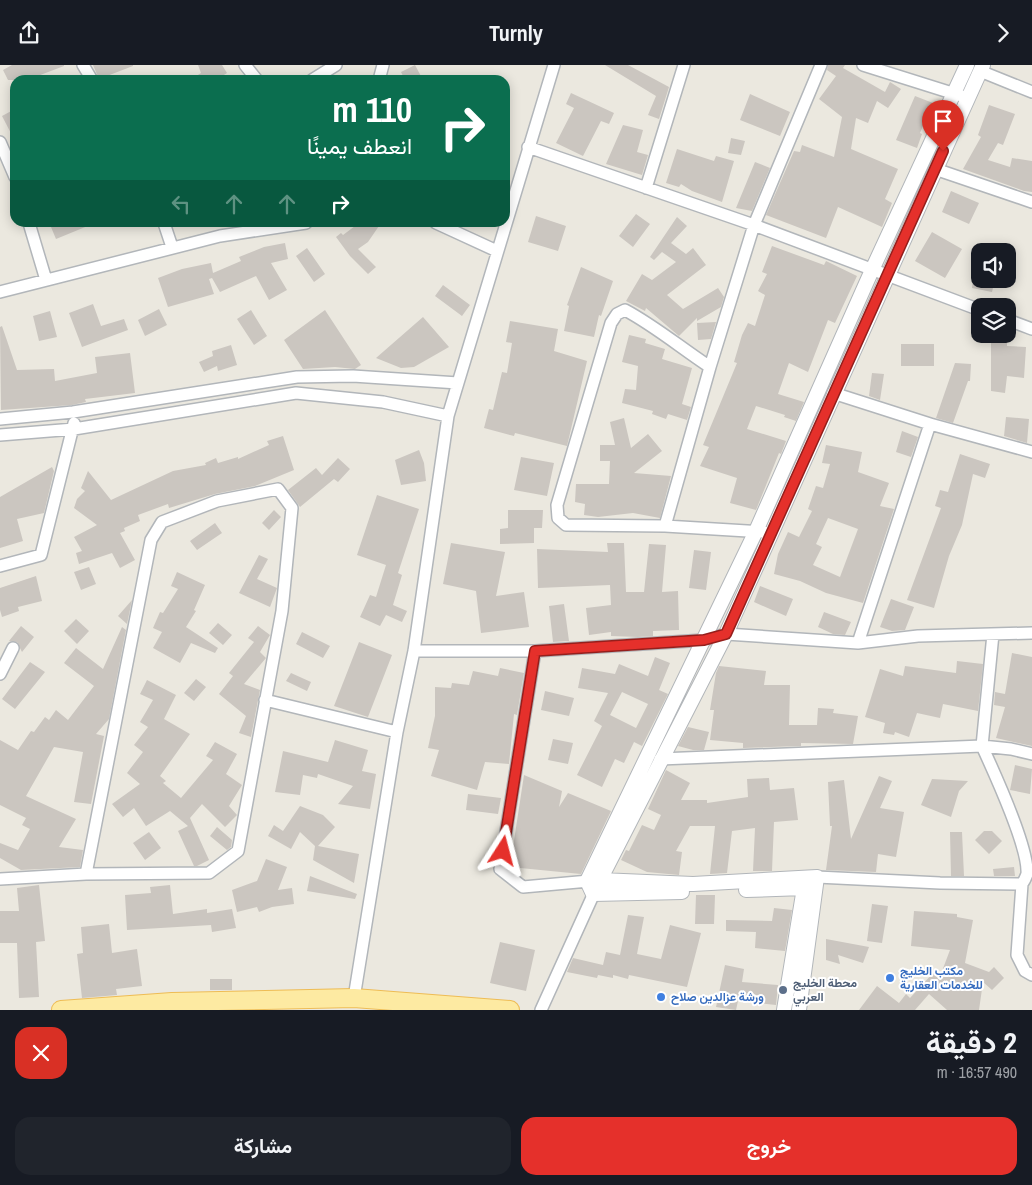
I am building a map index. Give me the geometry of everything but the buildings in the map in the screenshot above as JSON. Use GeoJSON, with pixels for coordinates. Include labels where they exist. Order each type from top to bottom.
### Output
{"type":"FeatureCollection","features":[{"type":"Feature","properties":{"kind":"main road"},"geometry":{"type":"LineString","coordinates":[[61,1010],[172,1002],[354,998],[510,1010]]}},
{"type":"Feature","properties":{"kind":"street"},"geometry":{"type":"LineString","coordinates":[[245,65],[253,75]]}},
{"type":"Feature","properties":{"kind":"street"},"geometry":{"type":"LineString","coordinates":[[320,75],[336,65]]}},
{"type":"Feature","properties":{"kind":"street"},"geometry":{"type":"LineString","coordinates":[[510,207],[554,65]]}},
{"type":"Feature","properties":{"kind":"street"},"geometry":{"type":"LineString","coordinates":[[646,188],[684,65]]}},
{"type":"Feature","properties":{"kind":"street"},"geometry":{"type":"LineString","coordinates":[[665,526],[710,367],[754,225],[821,65]]}},
{"type":"Feature","properties":{"kind":"street"},"geometry":{"type":"LineString","coordinates":[[863,65],[961,95]]}},
{"type":"Feature","properties":{"kind":"street"},"geometry":{"type":"LineString","coordinates":[[593,881],[726,634],[935,169],[961,95],[967,65]]}},
{"type":"Feature","properties":{"kind":"street"},"geometry":{"type":"LineString","coordinates":[[541,1010],[593,894],[593,881],[756,531],[872,270],[961,95],[982,68],[1032,92]]}},
{"type":"Feature","properties":{"kind":"street"},"geometry":{"type":"LineString","coordinates":[[0,141],[10,164]]}},
{"type":"Feature","properties":{"kind":"street"},"geometry":{"type":"LineString","coordinates":[[528,147],[754,225],[971,307]]}},
{"type":"Feature","properties":{"kind":"street"},"geometry":{"type":"LineString","coordinates":[[935,169],[1032,202]]}},
{"type":"Feature","properties":{"kind":"street"},"geometry":{"type":"LineString","coordinates":[[30,227],[46,280]]}},
{"type":"Feature","properties":{"kind":"street"},"geometry":{"type":"LineString","coordinates":[[165,227],[172,247]]}},
{"type":"Feature","properties":{"kind":"street"},"geometry":{"type":"LineString","coordinates":[[0,293],[172,247],[220,236],[280,227]]}},
{"type":"Feature","properties":{"kind":"street"},"geometry":{"type":"LineString","coordinates":[[445,227],[497,251]]}},
{"type":"Feature","properties":{"kind":"street"},"geometry":{"type":"LineString","coordinates":[[354,998],[397,732],[414,651],[448,416],[504,227]]}},
{"type":"Feature","properties":{"kind":"street"},"geometry":{"type":"LineString","coordinates":[[710,367],[665,337],[650,323],[625,311],[617,315],[611,323],[557,505],[558,518],[566,525],[665,526],[772,533]]}},
{"type":"Feature","properties":{"kind":"street"},"geometry":{"type":"LineString","coordinates":[[1016,323],[1032,329]]}},
{"type":"Feature","properties":{"kind":"street"},"geometry":{"type":"LineString","coordinates":[[0,419],[73,412],[297,377],[353,376],[458,383]]}},
{"type":"Feature","properties":{"kind":"street"},"geometry":{"type":"LineString","coordinates":[[0,435],[74,429],[296,393],[382,402],[448,416]]}},
{"type":"Feature","properties":{"kind":"street"},"geometry":{"type":"LineString","coordinates":[[833,393],[930,424],[1032,452]]}},
{"type":"Feature","properties":{"kind":"street"},"geometry":{"type":"LineString","coordinates":[[0,566],[41,555],[74,429],[73,412]]}},
{"type":"Feature","properties":{"kind":"street"},"geometry":{"type":"LineString","coordinates":[[858,643],[930,424]]}},
{"type":"Feature","properties":{"kind":"street"},"geometry":{"type":"LineString","coordinates":[[0,879],[86,874],[208,873],[238,851],[282,611],[292,508],[278,489],[217,501],[162,522],[152,541],[86,874]]}},
{"type":"Feature","properties":{"kind":"street"},"geometry":{"type":"LineString","coordinates":[[414,651],[535,651],[704,640],[726,634],[858,643],[918,636],[1032,633]]}},
{"type":"Feature","properties":{"kind":"street"},"geometry":{"type":"LineString","coordinates":[[993,634],[982,746],[1016,829],[1026,863],[1027,875],[1022,884],[1016,955],[1025,971],[1032,975]]}},
{"type":"Feature","properties":{"kind":"street"},"geometry":{"type":"LineString","coordinates":[[0,674],[13,648]]}},
{"type":"Feature","properties":{"kind":"street"},"geometry":{"type":"LineString","coordinates":[[535,651],[500,869],[523,887],[593,881],[693,883],[817,877],[940,883],[1022,884]]}},
{"type":"Feature","properties":{"kind":"street"},"geometry":{"type":"LineString","coordinates":[[265,700],[397,732]]}},
{"type":"Feature","properties":{"kind":"street"},"geometry":{"type":"LineString","coordinates":[[660,759],[982,746],[1032,753]]}},
{"type":"Feature","properties":{"kind":"street"},"geometry":{"type":"LineString","coordinates":[[799,1010],[817,877]]}},
{"type":"Feature","properties":{"kind":"street"},"geometry":{"type":"LineString","coordinates":[[593,894],[804,888],[784,1010]]}},
{"type":"Feature","properties":{"kind":"place","name":"مكتب الخليج للخدمات العقارية"},"geometry":{"type":"Point","coordinates":[890,978]}},
{"type":"Feature","properties":{"kind":"place","name":"محطة الخليج العربي"},"geometry":{"type":"Point","coordinates":[783,990]}},
{"type":"Feature","properties":{"kind":"place","name":"ورشة عزالدين صلاح"},"geometry":{"type":"Point","coordinates":[661,997]}},
{"type":"Feature","properties":{"kind":"route"},"geometry":{"type":"LineString","coordinates":[[503,851],[535,651],[704,640],[726,634],[943,151]]}}]}
